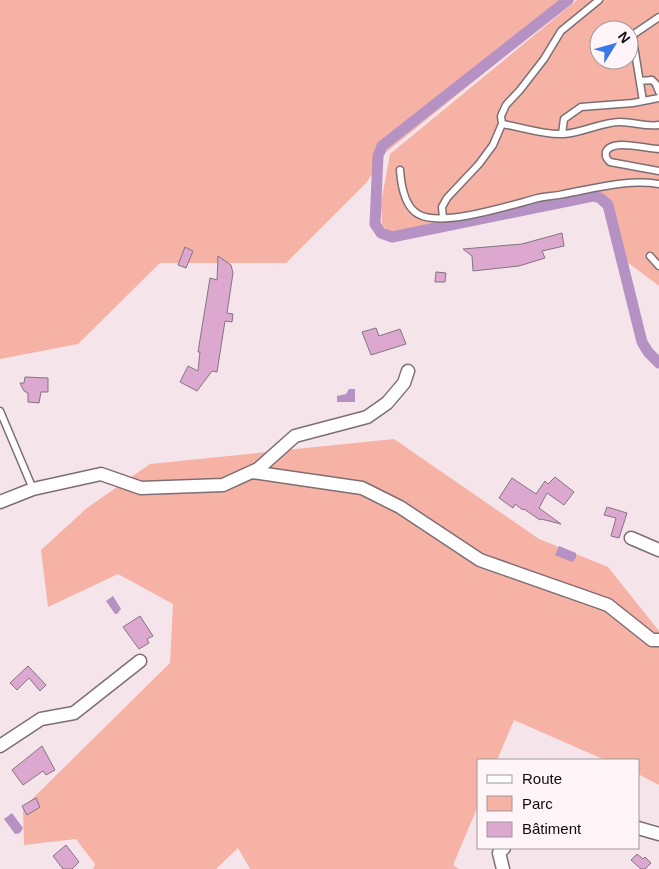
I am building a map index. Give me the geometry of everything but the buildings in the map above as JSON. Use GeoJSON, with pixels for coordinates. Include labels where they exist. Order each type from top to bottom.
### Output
{"type":"FeatureCollection","features":[{"type":"Feature","properties":{"kind":"street"},"geometry":{"type":"LineString","coordinates":[[0,502],[33,489],[101,474],[141,488],[223,485],[258,469],[295,436],[367,417],[387,404],[404,383],[408,371]]}},
{"type":"Feature","properties":{"kind":"street"},"geometry":{"type":"LineString","coordinates":[[252,472],[362,488],[400,507],[480,560],[608,605],[652,640],[659,640]]}},
{"type":"Feature","properties":{"kind":"street"},"geometry":{"type":"LineString","coordinates":[[631,538],[659,550]]}},
{"type":"Feature","properties":{"kind":"street"},"geometry":{"type":"LineString","coordinates":[[0,746],[41,719],[74,713],[140,661]]}},
{"type":"Feature","properties":{"kind":"street"},"geometry":{"type":"LineString","coordinates":[[639,828],[659,834]]}},
{"type":"Feature","properties":{"kind":"street"},"geometry":{"type":"LineString","coordinates":[[503,849],[499,853],[503,869]]}},
{"type":"Feature","properties":{"kind":"lane"},"geometry":{"type":"LineString","coordinates":[[443,218],[442,207],[447,198],[483,159],[493,145],[502,124],[502,116],[506,105],[544,59],[561,31],[599,0]]}},
{"type":"Feature","properties":{"kind":"lane"},"geometry":{"type":"LineString","coordinates":[[643,101],[633,40],[634,34],[659,17]]}},
{"type":"Feature","properties":{"kind":"lane"},"geometry":{"type":"LineString","coordinates":[[640,81],[652,80],[659,92]]}},
{"type":"Feature","properties":{"kind":"lane"},"geometry":{"type":"LineString","coordinates":[[562,134],[564,119],[581,107],[633,103],[659,98]]}},
{"type":"Feature","properties":{"kind":"lane"},"geometry":{"type":"LineString","coordinates":[[502,124],[539,132],[562,134],[585,131],[602,125],[620,122],[648,127],[659,125]]}},
{"type":"Feature","properties":{"kind":"lane"},"geometry":{"type":"LineString","coordinates":[[659,149],[617,144],[608,149],[605,154],[606,159],[610,162],[659,171]]}},
{"type":"Feature","properties":{"kind":"lane"},"geometry":{"type":"LineString","coordinates":[[400,170],[402,188],[408,202],[417,214],[430,218],[474,214],[610,184],[644,182],[659,184]]}},
{"type":"Feature","properties":{"kind":"lane"},"geometry":{"type":"LineString","coordinates":[[650,256],[659,266]]}},
{"type":"Feature","properties":{"kind":"lane"},"geometry":{"type":"LineString","coordinates":[[0,411],[33,489]]}},
{"type":"Feature","properties":{"kind":"green space"},"geometry":{"type":"Polygon","coordinates":[[[0,0],[575,0],[385,153],[367,182],[286,263],[160,263],[78,344],[0,359],[0,0]]]}},
{"type":"Feature","properties":{"kind":"green space"},"geometry":{"type":"Polygon","coordinates":[[[577,0],[659,0],[659,286],[627,262],[611,204],[596,191],[411,231],[391,233],[382,225],[381,203],[390,154],[577,0]]]}},
{"type":"Feature","properties":{"kind":"green space"},"geometry":{"type":"Polygon","coordinates":[[[394,439],[539,539],[608,567],[659,631],[659,785],[639,775],[639,759],[603,759],[514,720],[497,759],[477,759],[477,808],[453,865],[459,869],[250,869],[238,848],[216,869],[93,869],[95,864],[76,839],[24,845],[23,808],[170,663],[173,604],[118,574],[48,607],[41,550],[87,508],[150,464],[394,439]]]}},
{"type":"Feature","properties":{"kind":"shaded area"},"geometry":{"type":"Polygon","coordinates":[[[349,389],[355,389],[355,402],[337,402],[337,396],[346,394],[349,389]]]}},
{"type":"Feature","properties":{"kind":"shaded area"},"geometry":{"type":"Polygon","coordinates":[[[559,546],[576,553],[576,558],[572,562],[555,555],[559,546]]]}},
{"type":"Feature","properties":{"kind":"shaded area"},"geometry":{"type":"Polygon","coordinates":[[[113,596],[121,609],[117,614],[115,614],[106,601],[113,596]]]}},
{"type":"Feature","properties":{"kind":"shaded area"},"geometry":{"type":"Polygon","coordinates":[[[12,813],[23,828],[20,833],[15,834],[4,819],[12,813]]]}},
{"type":"Feature","properties":{"kind":"waterway"},"geometry":{"type":"LineString","coordinates":[[568,0],[382,146],[378,156],[375,224],[381,233],[392,237],[593,196],[600,198],[608,205],[642,342],[648,352],[659,363]]}}]}
